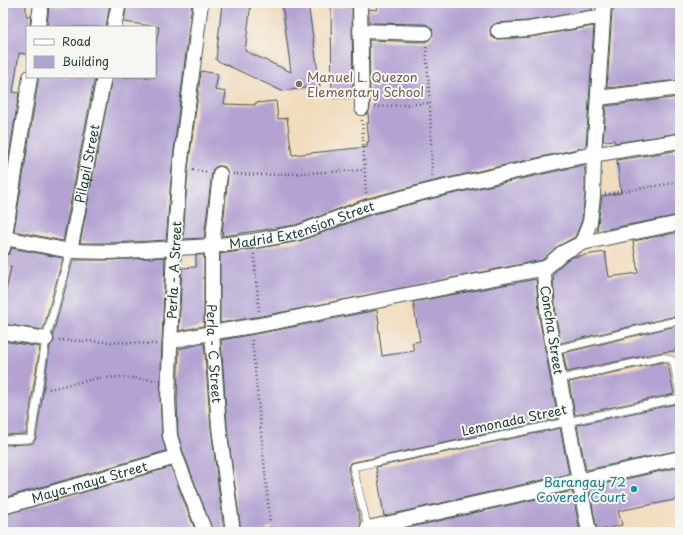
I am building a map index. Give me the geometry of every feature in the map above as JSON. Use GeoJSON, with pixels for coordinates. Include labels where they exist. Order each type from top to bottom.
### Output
{"type":"FeatureCollection","features":[{"type":"Feature","properties":{"kind":"street"},"geometry":{"type":"LineString","coordinates":[[38,26],[41,3]]}},
{"type":"Feature","properties":{"kind":"street"},"geometry":{"type":"LineString","coordinates":[[114,26],[119,3]]}},
{"type":"Feature","properties":{"kind":"street","name":"Perla - A Street"},"geometry":{"type":"LineString","coordinates":[[201,3],[180,168],[174,248],[168,399],[170,436],[176,457],[205,532]]}},
{"type":"Feature","properties":{"kind":"street"},"geometry":{"type":"LineString","coordinates":[[360,3],[362,108]]}},
{"type":"Feature","properties":{"kind":"street"},"geometry":{"type":"LineString","coordinates":[[498,31],[529,29],[591,18],[606,7]]}},
{"type":"Feature","properties":{"kind":"street"},"geometry":{"type":"LineString","coordinates":[[582,243],[590,222],[592,207],[594,155],[606,7]]}},
{"type":"Feature","properties":{"kind":"street"},"geometry":{"type":"LineString","coordinates":[[360,31],[425,34]]}},
{"type":"Feature","properties":{"kind":"street"},"geometry":{"type":"LineString","coordinates":[[4,243],[30,78]]}},
{"type":"Feature","properties":{"kind":"street","name":"Pilapil Street"},"geometry":{"type":"LineString","coordinates":[[70,251],[104,78]]}},
{"type":"Feature","properties":{"kind":"street"},"geometry":{"type":"LineString","coordinates":[[598,98],[680,88]]}},
{"type":"Feature","properties":{"kind":"street","name":"Madrid Extension Street"},"geometry":{"type":"LineString","coordinates":[[4,243],[70,251],[110,252],[212,246],[253,241],[298,233],[367,207],[432,190],[594,155],[680,141]]}},
{"type":"Feature","properties":{"kind":"street","name":"Perla - C Street"},"geometry":{"type":"LineString","coordinates":[[220,174],[212,246],[212,333],[219,427],[233,532]]}},
{"type":"Feature","properties":{"kind":"street","name":"Concha Street"},"geometry":{"type":"LineString","coordinates":[[589,532],[548,320],[544,274],[546,268],[562,253],[582,243],[680,223]]}},
{"type":"Feature","properties":{"kind":"street"},"geometry":{"type":"LineString","coordinates":[[170,342],[182,338],[256,326],[546,268]]}},
{"type":"Feature","properties":{"kind":"street"},"geometry":{"type":"LineString","coordinates":[[3,332],[46,339]]}},
{"type":"Feature","properties":{"kind":"street","name":"Maya-maya Street"},"geometry":{"type":"LineString","coordinates":[[3,507],[176,457]]}},
{"type":"Feature","properties":{"kind":"street"},"geometry":{"type":"LineString","coordinates":[[368,530],[579,480],[680,458]]}},
{"type":"Feature","properties":{"kind":"lane"},"geometry":{"type":"LineString","coordinates":[[3,440],[31,438],[46,339],[70,251]]}},
{"type":"Feature","properties":{"kind":"lane"},"geometry":{"type":"LineString","coordinates":[[554,350],[680,320]]}},
{"type":"Feature","properties":{"kind":"lane"},"geometry":{"type":"LineString","coordinates":[[560,379],[663,357],[672,360],[674,364],[680,394]]}},
{"type":"Feature","properties":{"kind":"lane","name":"Lemonada Street"},"geometry":{"type":"LineString","coordinates":[[368,530],[352,467],[680,398]]}},
{"type":"Feature","properties":{"kind":"path"},"geometry":{"type":"LineString","coordinates":[[425,34],[430,103],[432,190]]}},
{"type":"Feature","properties":{"kind":"path"},"geometry":{"type":"LineString","coordinates":[[367,207],[362,108],[430,103]]}},
{"type":"Feature","properties":{"kind":"path"},"geometry":{"type":"LineString","coordinates":[[180,168],[220,174],[266,175],[364,170]]}},
{"type":"Feature","properties":{"kind":"path"},"geometry":{"type":"LineString","coordinates":[[604,194],[680,182]]}},
{"type":"Feature","properties":{"kind":"path"},"geometry":{"type":"LineString","coordinates":[[253,241],[256,326],[270,532]]}},
{"type":"Feature","properties":{"kind":"path"},"geometry":{"type":"LineString","coordinates":[[46,339],[162,344],[170,342]]}},
{"type":"Feature","properties":{"kind":"path"},"geometry":{"type":"LineString","coordinates":[[38,391],[98,378],[122,377],[169,381]]}},
{"type":"Feature","properties":{"kind":"building"},"geometry":{"type":"Polygon","coordinates":[[[3,3],[26,3],[26,16],[31,16],[30,26],[26,26],[26,54],[19,53],[13,92],[19,93],[3,194],[3,3]]]}},
{"type":"Feature","properties":{"kind":"building"},"geometry":{"type":"Polygon","coordinates":[[[75,3],[110,3],[106,26],[47,26],[49,4],[74,7],[75,3]]]}},
{"type":"Feature","properties":{"kind":"building"},"geometry":{"type":"Polygon","coordinates":[[[127,3],[192,3],[172,167],[166,240],[80,243],[112,78],[156,78],[156,44],[159,27],[124,22],[127,3]]]}},
{"type":"Feature","properties":{"kind":"building"},"geometry":{"type":"Polygon","coordinates":[[[222,3],[251,3],[245,51],[291,72],[282,3],[308,3],[320,86],[282,91],[216,60],[222,3]]]}},
{"type":"Feature","properties":{"kind":"building"},"geometry":{"type":"Polygon","coordinates":[[[378,3],[591,3],[592,10],[528,21],[497,23],[491,27],[490,31],[491,36],[495,39],[499,39],[530,37],[594,26],[586,147],[430,182],[365,199],[296,225],[222,236],[228,175],[225,167],[217,166],[213,169],[212,173],[204,238],[183,239],[188,169],[201,71],[218,74],[215,90],[226,92],[224,104],[255,105],[255,103],[276,101],[278,119],[287,118],[292,155],[367,147],[367,142],[369,142],[367,123],[369,123],[368,114],[370,108],[369,40],[425,42],[429,40],[433,34],[432,29],[425,24],[369,23],[369,9],[377,10],[378,3]]]}},
{"type":"Feature","properties":{"kind":"building"},"geometry":{"type":"Polygon","coordinates":[[[644,3],[680,3],[680,80],[607,88],[612,10],[644,3]]]}},
{"type":"Feature","properties":{"kind":"building"},"geometry":{"type":"Polygon","coordinates":[[[331,7],[352,7],[353,98],[332,98],[331,7]]]}},
{"type":"Feature","properties":{"kind":"building"},"geometry":{"type":"Polygon","coordinates":[[[39,78],[95,78],[63,241],[14,231],[39,78]]]}},
{"type":"Feature","properties":{"kind":"building"},"geometry":{"type":"Polygon","coordinates":[[[680,97],[680,133],[615,143],[614,140],[603,141],[606,106],[680,97]]]}},
{"type":"Feature","properties":{"kind":"building"},"geometry":{"type":"Polygon","coordinates":[[[680,150],[680,215],[597,231],[602,196],[621,193],[617,160],[680,150]]]}},
{"type":"Feature","properties":{"kind":"building"},"geometry":{"type":"Polygon","coordinates":[[[584,165],[585,195],[582,220],[575,237],[557,247],[542,260],[273,314],[220,323],[220,254],[300,241],[370,215],[434,198],[584,165]]]}},
{"type":"Feature","properties":{"kind":"building"},"geometry":{"type":"Polygon","coordinates":[[[680,232],[680,315],[561,343],[556,319],[553,275],[559,267],[572,257],[605,252],[609,277],[638,273],[633,241],[680,232]]]}},
{"type":"Feature","properties":{"kind":"building"},"geometry":{"type":"Polygon","coordinates":[[[12,248],[63,258],[43,330],[3,324],[3,298],[11,267],[3,266],[3,256],[9,254],[12,248]]]}},
{"type":"Feature","properties":{"kind":"building"},"geometry":{"type":"Polygon","coordinates":[[[196,255],[204,255],[204,326],[179,331],[182,268],[196,267],[196,255]]]}},
{"type":"Feature","properties":{"kind":"building"},"geometry":{"type":"Polygon","coordinates":[[[165,257],[160,399],[162,436],[166,451],[3,498],[3,445],[29,444],[33,443],[36,438],[50,346],[54,341],[53,334],[73,260],[110,260],[165,257]]]}},
{"type":"Feature","properties":{"kind":"building"},"geometry":{"type":"Polygon","coordinates":[[[536,279],[540,322],[558,419],[350,463],[348,468],[361,524],[360,532],[276,532],[275,529],[271,527],[267,528],[265,532],[241,532],[227,426],[221,340],[377,310],[382,356],[414,351],[412,343],[420,341],[413,302],[536,279]]]}},
{"type":"Feature","properties":{"kind":"building"},"geometry":{"type":"Polygon","coordinates":[[[680,325],[680,347],[675,348],[676,351],[662,352],[567,372],[563,353],[680,325]]]}},
{"type":"Feature","properties":{"kind":"building"},"geometry":{"type":"Polygon","coordinates":[[[3,341],[40,347],[26,434],[3,435],[3,341]]]}},
{"type":"Feature","properties":{"kind":"building"},"geometry":{"type":"Polygon","coordinates":[[[204,343],[211,428],[224,532],[213,532],[178,435],[177,399],[179,349],[204,343]]]}},
{"type":"Feature","properties":{"kind":"building"},"geometry":{"type":"Polygon","coordinates":[[[663,362],[668,364],[674,394],[575,415],[569,382],[663,362]]]}},
{"type":"Feature","properties":{"kind":"building"},"geometry":{"type":"Polygon","coordinates":[[[680,403],[680,450],[586,470],[577,425],[680,403]]]}},
{"type":"Feature","properties":{"kind":"building"},"geometry":{"type":"Polygon","coordinates":[[[560,428],[569,474],[384,516],[376,467],[560,428]]]}},
{"type":"Feature","properties":{"kind":"building"},"geometry":{"type":"Polygon","coordinates":[[[171,467],[196,532],[3,532],[3,515],[171,467]]]}},
{"type":"Feature","properties":{"kind":"building","name":"Barangay 72 Covered Court"},"geometry":{"type":"Polygon","coordinates":[[[680,467],[680,499],[618,511],[622,525],[597,531],[589,487],[680,467]]]}},
{"type":"Feature","properties":{"kind":"building"},"geometry":{"type":"Polygon","coordinates":[[[572,491],[580,532],[389,532],[572,491]]]}},
{"type":"Feature","properties":{"kind":"place","name":"Manuel L. Quezon Elementary School"},"geometry":{"type":"Point","coordinates":[299,84]}},
{"type":"Feature","properties":{"kind":"place","name":"Barangay 72 Covered Court"},"geometry":{"type":"Point","coordinates":[634,489]}}]}
